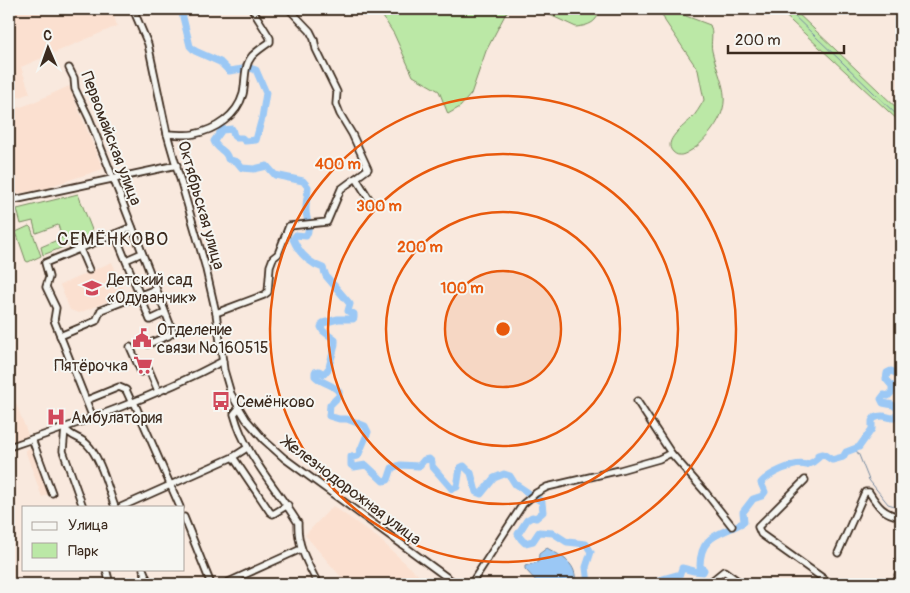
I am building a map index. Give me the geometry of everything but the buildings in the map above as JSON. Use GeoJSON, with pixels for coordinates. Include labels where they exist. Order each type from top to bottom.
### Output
{"type":"FeatureCollection","features":[{"type":"Feature","properties":{"kind":"street","name":"Октябрьская улица"},"geometry":{"type":"LineString","coordinates":[[133,9],[148,44],[167,134],[206,265],[223,361],[231,394],[239,408]]}},
{"type":"Feature","properties":{"kind":"street"},"geometry":{"type":"LineString","coordinates":[[167,134],[193,135],[206,131],[228,119],[239,104],[251,57],[270,42],[270,38],[252,9]]}},
{"type":"Feature","properties":{"kind":"street"},"geometry":{"type":"LineString","coordinates":[[216,313],[268,292],[270,266],[273,258],[278,254],[289,226],[328,222],[341,189],[368,169],[352,134],[340,114],[336,104],[337,92],[316,49],[314,39],[310,31],[289,9]]}},
{"type":"Feature","properties":{"kind":"street","name":"Первомайская улица"},"geometry":{"type":"LineString","coordinates":[[69,68],[74,78],[75,89],[89,118],[173,332],[148,344]]}},
{"type":"Feature","properties":{"kind":"street"},"geometry":{"type":"LineString","coordinates":[[9,201],[177,165]]}},
{"type":"Feature","properties":{"kind":"street"},"geometry":{"type":"LineString","coordinates":[[356,178],[371,202]]}},
{"type":"Feature","properties":{"kind":"street"},"geometry":{"type":"LineString","coordinates":[[94,418],[54,320],[56,308],[46,287],[49,277],[45,263],[132,227]]}},
{"type":"Feature","properties":{"kind":"street"},"geometry":{"type":"LineString","coordinates":[[115,234],[150,320],[165,314]]}},
{"type":"Feature","properties":{"kind":"street"},"geometry":{"type":"LineString","coordinates":[[80,249],[89,270]]}},
{"type":"Feature","properties":{"kind":"street"},"geometry":{"type":"LineString","coordinates":[[126,260],[142,253]]}},
{"type":"Feature","properties":{"kind":"street"},"geometry":{"type":"LineString","coordinates":[[60,336],[96,321],[102,310],[156,289]]}},
{"type":"Feature","properties":{"kind":"street"},"geometry":{"type":"LineString","coordinates":[[130,348],[141,372],[149,370],[158,391]]}},
{"type":"Feature","properties":{"kind":"street"},"geometry":{"type":"LineString","coordinates":[[9,447],[133,403],[198,375],[223,361]]}},
{"type":"Feature","properties":{"kind":"street"},"geometry":{"type":"LineString","coordinates":[[87,400],[119,387],[126,390],[180,506]]}},
{"type":"Feature","properties":{"kind":"street"},"geometry":{"type":"LineString","coordinates":[[637,401],[671,453],[732,526]]}},
{"type":"Feature","properties":{"kind":"street"},"geometry":{"type":"LineString","coordinates":[[239,408],[234,414],[239,431],[247,448],[288,505],[298,523],[301,549],[318,584]]}},
{"type":"Feature","properties":{"kind":"street","name":"Железнодорожная улица"},"geometry":{"type":"LineString","coordinates":[[239,408],[264,440],[284,458],[456,584]]}},
{"type":"Feature","properties":{"kind":"street"},"geometry":{"type":"LineString","coordinates":[[65,428],[63,451],[83,506]]}},
{"type":"Feature","properties":{"kind":"street"},"geometry":{"type":"LineString","coordinates":[[65,428],[68,433],[86,443],[95,455],[115,506]]}},
{"type":"Feature","properties":{"kind":"street"},"geometry":{"type":"LineString","coordinates":[[32,439],[52,493]]}},
{"type":"Feature","properties":{"kind":"street"},"geometry":{"type":"LineString","coordinates":[[123,506],[233,457],[247,448]]}},
{"type":"Feature","properties":{"kind":"street"},"geometry":{"type":"LineString","coordinates":[[471,584],[523,504],[536,493],[547,487],[620,470],[659,459],[671,453]]}},
{"type":"Feature","properties":{"kind":"street"},"geometry":{"type":"LineString","coordinates":[[233,457],[270,512],[273,514],[277,513],[288,505]]}},
{"type":"Feature","properties":{"kind":"street"},"geometry":{"type":"LineString","coordinates":[[805,480],[758,527],[762,534],[831,584]]}},
{"type":"Feature","properties":{"kind":"street"},"geometry":{"type":"LineString","coordinates":[[838,554],[865,492],[869,492],[879,507],[892,515],[901,516]]}},
{"type":"Feature","properties":{"kind":"street"},"geometry":{"type":"LineString","coordinates":[[185,519],[211,584]]}},
{"type":"Feature","properties":{"kind":"street"},"geometry":{"type":"LineString","coordinates":[[224,584],[301,549]]}},
{"type":"Feature","properties":{"kind":"street"},"geometry":{"type":"LineString","coordinates":[[106,570],[110,584]]}},
{"type":"Feature","properties":{"kind":"street"},"geometry":{"type":"LineString","coordinates":[[143,570],[149,584]]}},
{"type":"Feature","properties":{"kind":"street"},"geometry":{"type":"LineString","coordinates":[[708,584],[724,571],[742,584]]}},
{"type":"Feature","properties":{"kind":"shaded area"},"geometry":{"type":"Polygon","coordinates":[[[9,9],[112,9],[117,26],[21,67],[30,93],[9,101],[9,9]]]}},
{"type":"Feature","properties":{"kind":"shaded area"},"geometry":{"type":"Polygon","coordinates":[[[69,86],[103,169],[51,186],[51,188],[9,195],[9,111],[69,86]]]}},
{"type":"Feature","properties":{"kind":"shaded area","name":"Детский сад «Одуванчик»"},"geometry":{"type":"Polygon","coordinates":[[[112,262],[124,290],[117,293],[111,300],[79,313],[70,310],[60,285],[112,262]]]}},
{"type":"Feature","properties":{"kind":"shaded area"},"geometry":{"type":"Polygon","coordinates":[[[9,386],[29,437],[9,443],[9,386]]]}},
{"type":"Feature","properties":{"kind":"shaded area"},"geometry":{"type":"Polygon","coordinates":[[[32,447],[49,494],[42,497],[25,450],[32,447]]]}},
{"type":"Feature","properties":{"kind":"shaded area"},"geometry":{"type":"Polygon","coordinates":[[[333,506],[378,538],[428,584],[347,584],[305,535],[333,506]]]}},
{"type":"Feature","properties":{"kind":"green space"},"geometry":{"type":"Polygon","coordinates":[[[378,9],[511,9],[506,13],[486,51],[471,94],[460,107],[448,114],[439,91],[413,76],[394,34],[378,9]]]}},
{"type":"Feature","properties":{"kind":"green space"},"geometry":{"type":"Polygon","coordinates":[[[537,9],[599,9],[599,13],[592,22],[585,26],[576,27],[537,9]]]}},
{"type":"Feature","properties":{"kind":"green space"},"geometry":{"type":"Polygon","coordinates":[[[660,9],[677,9],[686,16],[710,25],[712,51],[724,91],[723,109],[712,130],[696,147],[682,155],[677,155],[673,152],[670,148],[670,143],[675,134],[693,117],[704,100],[698,70],[665,21],[660,9]]]}},
{"type":"Feature","properties":{"kind":"green space"},"geometry":{"type":"Polygon","coordinates":[[[778,9],[793,9],[901,112],[901,123],[778,9]]]}},
{"type":"Feature","properties":{"kind":"green space"},"geometry":{"type":"Polygon","coordinates":[[[78,194],[94,235],[43,255],[41,247],[62,238],[58,225],[36,233],[33,221],[21,224],[17,209],[78,194]]]}},
{"type":"Feature","properties":{"kind":"green space"},"geometry":{"type":"Polygon","coordinates":[[[29,226],[41,256],[28,262],[16,232],[29,226]]]}},
{"type":"Feature","properties":{"kind":"water"},"geometry":{"type":"Polygon","coordinates":[[[547,548],[564,558],[572,566],[575,584],[539,584],[525,569],[525,566],[538,562],[539,554],[547,548]]]}},
{"type":"Feature","properties":{"kind":"waterway"},"geometry":{"type":"LineString","coordinates":[[181,9],[190,46],[195,51],[220,62],[229,71],[250,68],[256,70],[266,93],[256,140],[245,141],[242,138],[237,138],[234,136],[232,129],[222,130],[214,141],[215,144],[226,154],[228,159],[237,162],[242,168],[254,169],[267,166],[275,175],[303,181],[308,187],[306,205],[308,233],[306,236],[296,235],[293,239],[305,257],[323,268],[326,276],[350,304],[348,311],[354,314],[353,319],[338,319],[323,323],[321,327],[323,331],[335,340],[335,347],[329,368],[324,374],[319,371],[315,372],[315,376],[318,379],[339,392],[339,396],[330,405],[329,416],[347,419],[365,426],[368,432],[358,456],[351,457],[351,465],[354,467],[366,465],[383,481],[388,480],[392,468],[400,465],[419,466],[424,460],[429,459],[432,462],[432,466],[452,489],[457,487],[460,468],[464,466],[471,473],[476,492],[481,494],[494,478],[504,474],[510,476],[515,484],[542,502],[543,512],[536,518],[532,517],[527,520],[518,534],[521,539],[525,543],[533,541],[539,532],[553,533],[567,542],[586,544],[591,552],[586,567],[588,584]]}},
{"type":"Feature","properties":{"kind":"waterway"},"geometry":{"type":"LineString","coordinates":[[787,9],[901,119]]}},
{"type":"Feature","properties":{"kind":"waterway"},"geometry":{"type":"LineString","coordinates":[[656,584],[659,580],[680,574],[682,568],[703,572],[704,570],[700,566],[704,547],[713,537],[744,522],[743,512],[753,499],[762,496],[765,492],[761,483],[764,479],[782,469],[813,462],[818,458],[818,455],[823,454],[832,460],[843,457],[846,452],[859,447],[872,429],[874,418],[882,416],[895,417],[898,413],[897,408],[883,403],[881,399],[884,395],[888,396],[892,392],[892,386],[886,379],[887,373],[891,371],[898,374],[901,366]]}},
{"type":"Feature","properties":{"kind":"waterway"},"geometry":{"type":"LineString","coordinates":[[855,449],[869,480],[888,504],[901,508]]}},
{"type":"Feature","properties":{"kind":"place","name":"Детский сад «Одуванчик»"},"geometry":{"type":"Point","coordinates":[92,288]}},
{"type":"Feature","properties":{"kind":"place","name":"Отделение связи №160515"},"geometry":{"type":"Point","coordinates":[142,338]}},
{"type":"Feature","properties":{"kind":"place","name":"Пятёрочка"},"geometry":{"type":"Point","coordinates":[143,365]}},
{"type":"Feature","properties":{"kind":"place","name":"Семёнково"},"geometry":{"type":"Point","coordinates":[221,401]}},
{"type":"Feature","properties":{"kind":"place","name":"Амбулатория"},"geometry":{"type":"Point","coordinates":[56,417]}},
{"type":"Feature","properties":{"kind":"district","name":"СЕМЁНКОВО"},"geometry":{"type":"Point","coordinates":[113,238]}}]}
